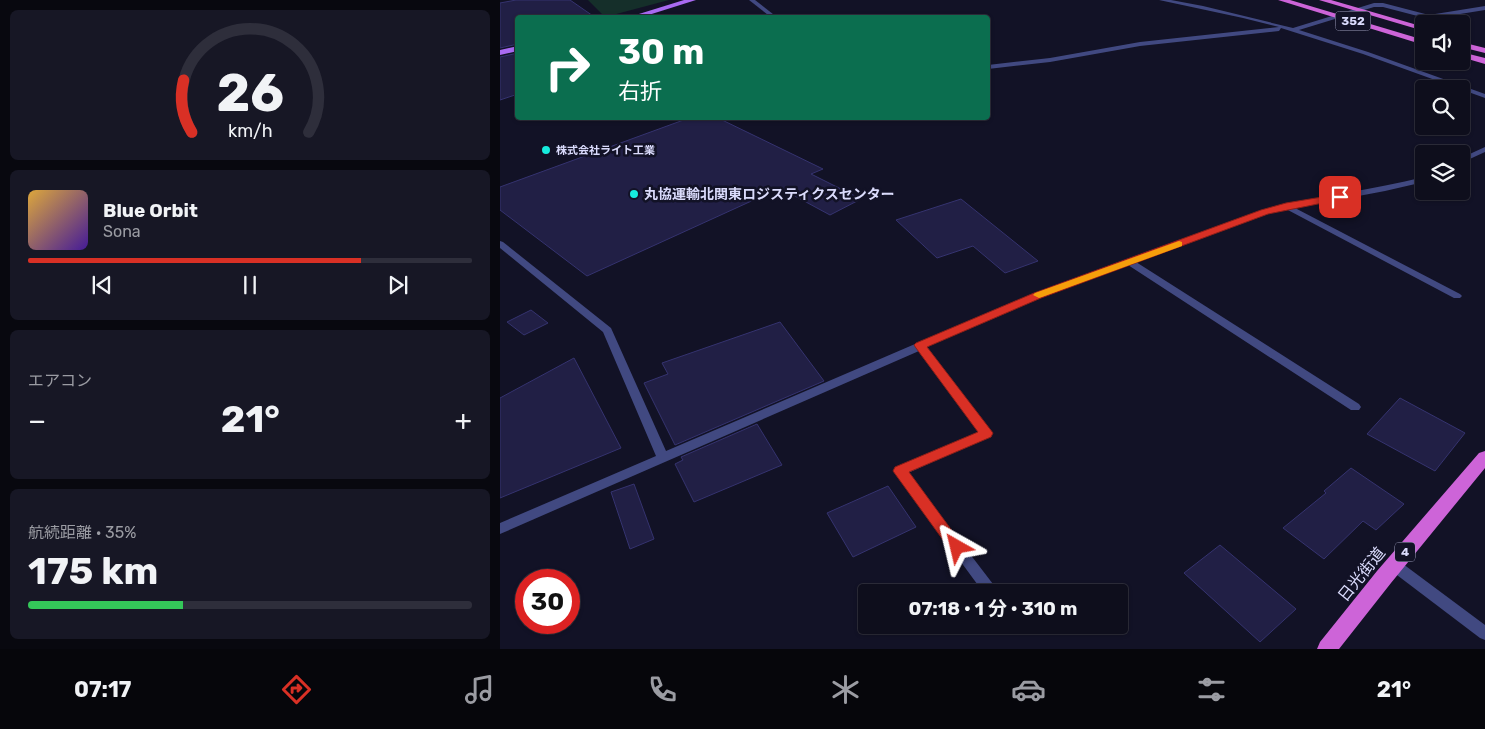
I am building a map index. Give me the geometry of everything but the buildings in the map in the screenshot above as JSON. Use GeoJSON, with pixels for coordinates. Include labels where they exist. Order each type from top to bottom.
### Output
{"type":"FeatureCollection","features":[{"type":"Feature","properties":{"kind":"highway","name":"352"},"geometry":{"type":"LineString","coordinates":[[1282,0],[1415,27]]}},
{"type":"Feature","properties":{"kind":"highway","name":"352"},"geometry":{"type":"LineString","coordinates":[[1296,0],[1415,31]]}},
{"type":"Feature","properties":{"kind":"highway","name":"352"},"geometry":{"type":"LineString","coordinates":[[1310,0],[1415,35]]}},
{"type":"Feature","properties":{"kind":"highway","name":"352"},"geometry":{"type":"LineString","coordinates":[[1323,0],[1347,13],[1415,39]]}},
{"type":"Feature","properties":{"kind":"highway"},"geometry":{"type":"LineString","coordinates":[[1470,45],[1484,54]]}},
{"type":"Feature","properties":{"kind":"highway"},"geometry":{"type":"LineString","coordinates":[[1470,48],[1484,54]]}},
{"type":"Feature","properties":{"kind":"highway"},"geometry":{"type":"LineString","coordinates":[[1470,51],[1484,54]]}},
{"type":"Feature","properties":{"kind":"highway"},"geometry":{"type":"LineString","coordinates":[[1470,54],[1484,54]]}},
{"type":"Feature","properties":{"kind":"highway","name":"日光街道"},"geometry":{"type":"LineString","coordinates":[[1327,649],[1394,565],[1485,457]]}},
{"type":"Feature","properties":{"kind":"main road"},"geometry":{"type":"LineString","coordinates":[[639,15],[692,0]]}},
{"type":"Feature","properties":{"kind":"main road"},"geometry":{"type":"LineString","coordinates":[[500,53],[515,49]]}},
{"type":"Feature","properties":{"kind":"street"},"geometry":{"type":"LineString","coordinates":[[752,0],[772,15]]}},
{"type":"Feature","properties":{"kind":"street"},"geometry":{"type":"LineString","coordinates":[[1162,0],[1202,6],[1376,55],[1485,96]]}},
{"type":"Feature","properties":{"kind":"street"},"geometry":{"type":"LineString","coordinates":[[990,67],[1050,60],[1140,44],[1288,30],[1380,5],[1419,16],[1436,17],[1485,8]]}},
{"type":"Feature","properties":{"kind":"street"},"geometry":{"type":"LineString","coordinates":[[1470,157],[1485,149]]}},
{"type":"Feature","properties":{"kind":"street"},"geometry":{"type":"LineString","coordinates":[[500,529],[920,345],[1038,296],[1265,212],[1286,206],[1376,191],[1415,181]]}},
{"type":"Feature","properties":{"kind":"street"},"geometry":{"type":"LineString","coordinates":[[1286,206],[1457,296]]}},
{"type":"Feature","properties":{"kind":"street"},"geometry":{"type":"LineString","coordinates":[[500,244],[607,330],[662,457]]}},
{"type":"Feature","properties":{"kind":"street"},"geometry":{"type":"LineString","coordinates":[[1129,262],[1355,407]]}},
{"type":"Feature","properties":{"kind":"street"},"geometry":{"type":"LineString","coordinates":[[920,345],[986,433],[900,471],[985,584]]}},
{"type":"Feature","properties":{"kind":"street"},"geometry":{"type":"LineString","coordinates":[[1394,565],[1485,633]]}},
{"type":"Feature","properties":{"kind":"green space"},"geometry":{"type":"Polygon","coordinates":[[[588,0],[669,0],[613,15],[603,15],[588,0]]]}},
{"type":"Feature","properties":{"kind":"slow traffic"},"geometry":{"type":"LineString","coordinates":[[1039,295],[1179,244]]}},
{"type":"Feature","properties":{"kind":"place","name":"株式会社ライト工業"},"geometry":{"type":"Point","coordinates":[546,150]}},
{"type":"Feature","properties":{"kind":"place","name":"丸協運輸北関東ロジスティクスセンター"},"geometry":{"type":"Point","coordinates":[634,194]}},
{"type":"Feature","properties":{"kind":"route"},"geometry":{"type":"LineString","coordinates":[[957,547],[900,471],[986,433],[920,345],[1038,296],[1265,212],[1286,206],[1340,197]]}}]}
